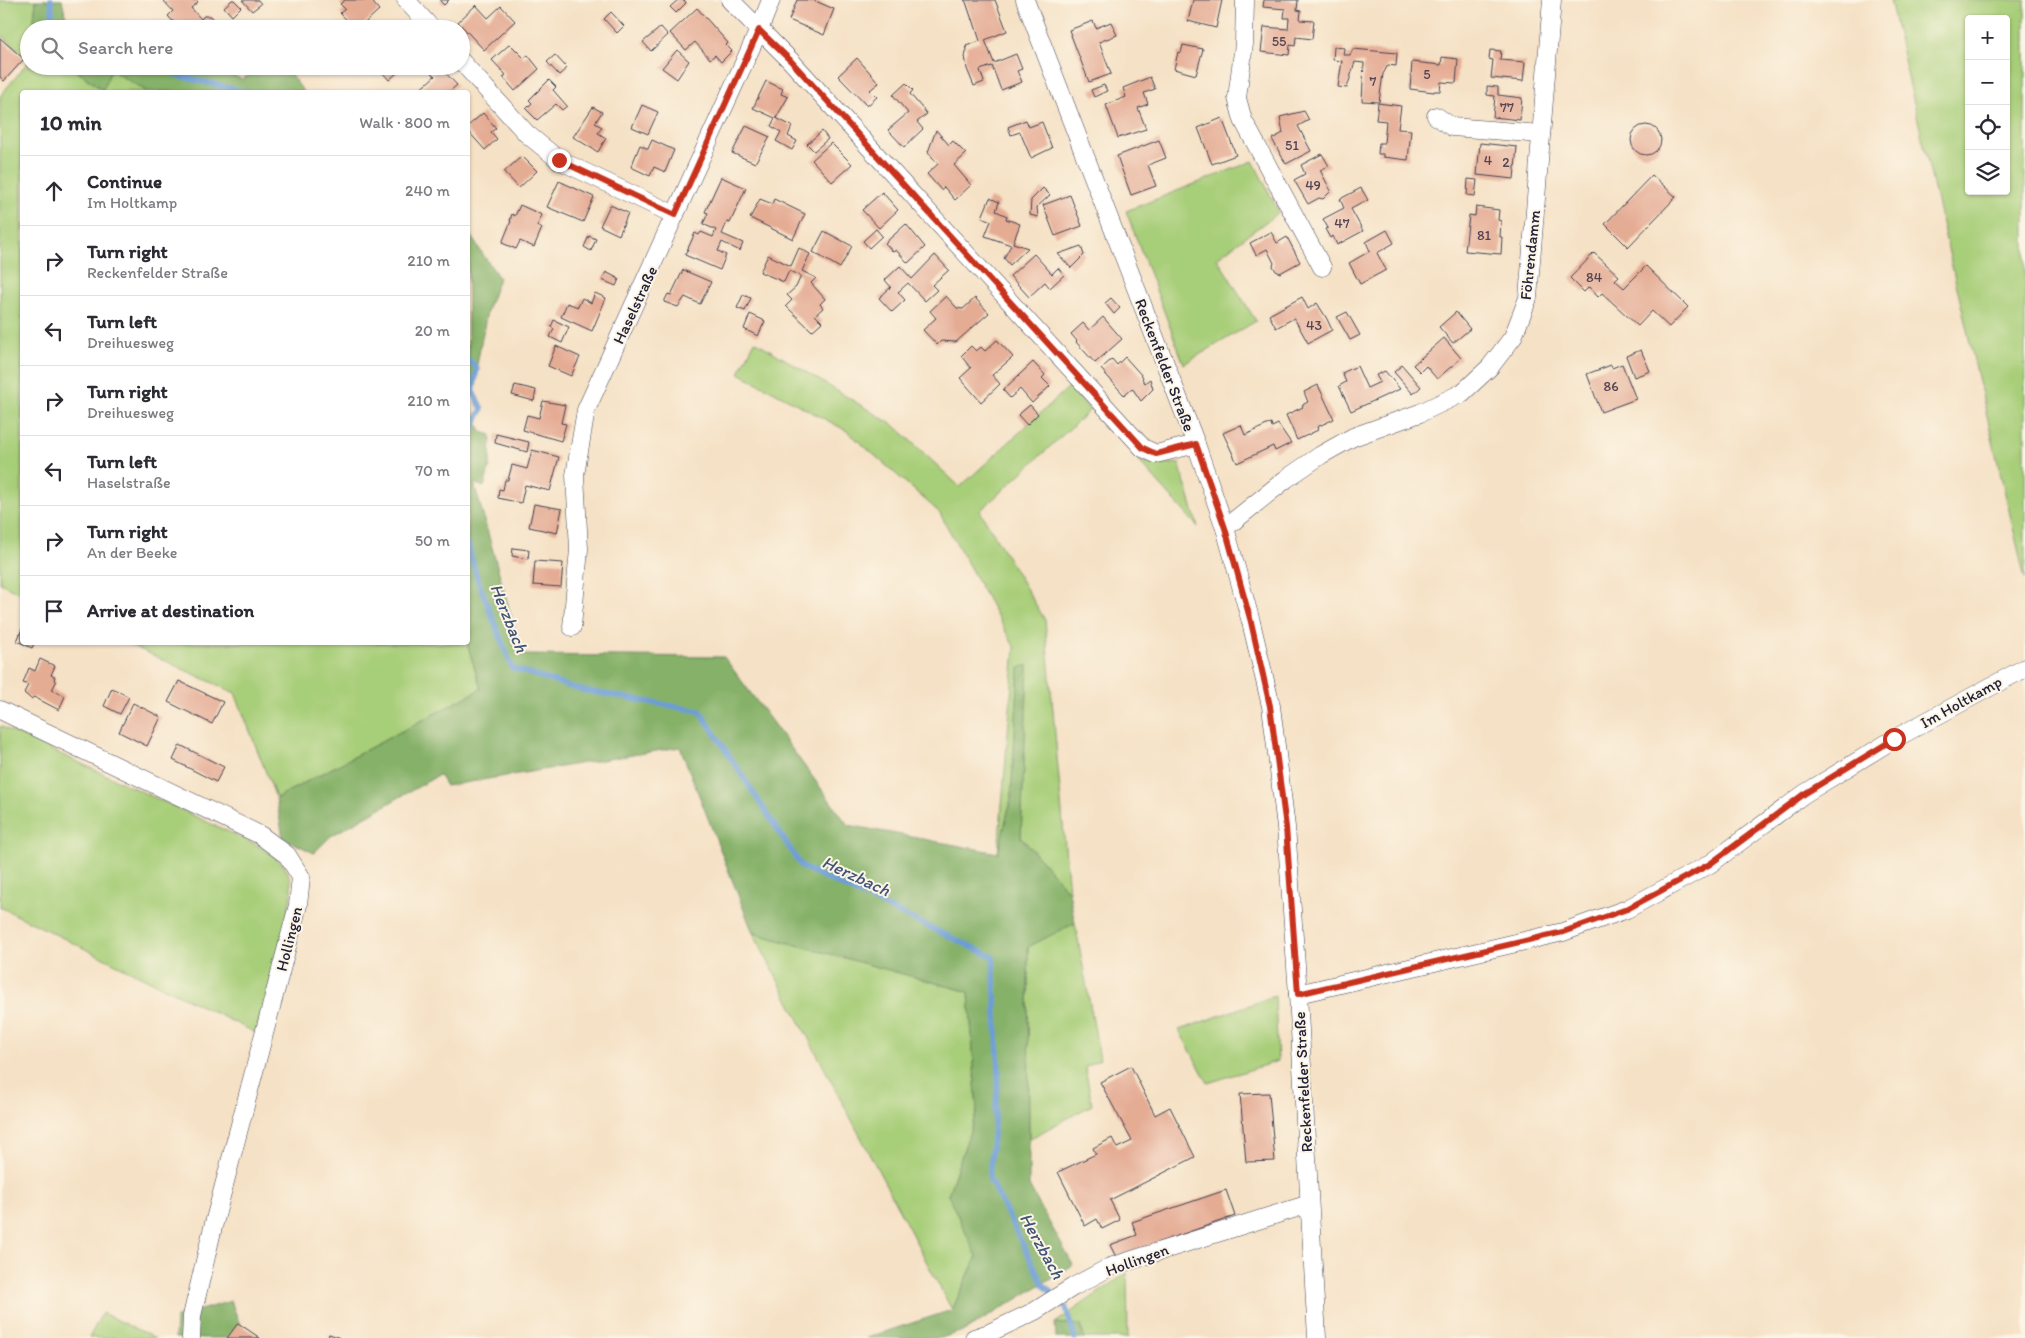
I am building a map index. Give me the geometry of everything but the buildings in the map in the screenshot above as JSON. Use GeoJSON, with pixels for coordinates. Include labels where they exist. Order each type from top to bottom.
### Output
{"type":"FeatureCollection","features":[{"type":"Feature","properties":{"kind":"street"},"geometry":{"type":"LineString","coordinates":[[406,0],[424,20]]}},
{"type":"Feature","properties":{"kind":"street"},"geometry":{"type":"LineString","coordinates":[[730,0],[790,60],[1143,448],[1156,454],[1196,444]]}},
{"type":"Feature","properties":{"kind":"street","name":"Haselstraße"},"geometry":{"type":"LineString","coordinates":[[572,627],[579,549],[575,475],[586,410],[759,30],[770,0]]}},
{"type":"Feature","properties":{"kind":"street","name":"Reckenfelder Straße"},"geometry":{"type":"LineString","coordinates":[[1025,0],[1196,444],[1225,528],[1251,622],[1270,706],[1286,827],[1298,994],[1317,1338]]}},
{"type":"Feature","properties":{"kind":"street"},"geometry":{"type":"LineString","coordinates":[[1245,0],[1244,44],[1237,98],[1243,120],[1322,267]]}},
{"type":"Feature","properties":{"kind":"street","name":"Föhrendamm"},"geometry":{"type":"LineString","coordinates":[[1225,528],[1286,479],[1321,455],[1353,437],[1420,413],[1462,393],[1496,359],[1513,337],[1528,298],[1552,0]]}},
{"type":"Feature","properties":{"kind":"street"},"geometry":{"type":"LineString","coordinates":[[470,71],[527,134],[559,160],[675,215]]}},
{"type":"Feature","properties":{"kind":"street"},"geometry":{"type":"LineString","coordinates":[[1436,116],[1452,127],[1541,134]]}},
{"type":"Feature","properties":{"kind":"street","name":"Im Holtkamp"},"geometry":{"type":"LineString","coordinates":[[1298,994],[1563,932],[1627,909],[1710,864],[1804,794],[1894,739],[2025,668]]}},
{"type":"Feature","properties":{"kind":"street","name":"Hollingen"},"geometry":{"type":"LineString","coordinates":[[0,710],[260,835],[288,855],[301,877],[298,904],[213,1227],[192,1316],[191,1338]]}},
{"type":"Feature","properties":{"kind":"street","name":"Hollingen"},"geometry":{"type":"LineString","coordinates":[[974,1338],[990,1333],[1043,1306],[1064,1292],[1110,1267],[1310,1204]]}},
{"type":"Feature","properties":{"kind":"green space"},"geometry":{"type":"Polygon","coordinates":[[[0,0],[36,0],[34,20],[20,20],[20,51],[0,34],[0,0]]]}},
{"type":"Feature","properties":{"kind":"green space"},"geometry":{"type":"Polygon","coordinates":[[[36,0],[62,0],[67,20],[34,20],[36,0]]]}},
{"type":"Feature","properties":{"kind":"green space"},"geometry":{"type":"Polygon","coordinates":[[[1890,0],[2025,0],[2025,579],[1890,0]]]}},
{"type":"Feature","properties":{"kind":"green space"},"geometry":{"type":"Polygon","coordinates":[[[20,72],[20,75],[82,75],[102,90],[20,90],[20,593],[0,583],[0,96],[20,72]]]}},
{"type":"Feature","properties":{"kind":"green space"},"geometry":{"type":"Polygon","coordinates":[[[82,75],[109,75],[103,90],[82,75]]]}},
{"type":"Feature","properties":{"kind":"green space"},"geometry":{"type":"Polygon","coordinates":[[[109,75],[119,75],[145,90],[102,90],[109,75]]]}},
{"type":"Feature","properties":{"kind":"green space"},"geometry":{"type":"Polygon","coordinates":[[[119,75],[230,75],[242,79],[249,75],[291,75],[302,90],[145,90],[119,75]]]}},
{"type":"Feature","properties":{"kind":"green space"},"geometry":{"type":"Polygon","coordinates":[[[1253,161],[1279,212],[1217,258],[1256,321],[1184,364],[1126,211],[1253,161]]]}},
{"type":"Feature","properties":{"kind":"green space"},"geometry":{"type":"Polygon","coordinates":[[[470,235],[499,278],[487,311],[470,403],[470,235]]]}},
{"type":"Feature","properties":{"kind":"green space"},"geometry":{"type":"Polygon","coordinates":[[[755,341],[895,426],[960,487],[1069,387],[1090,410],[980,511],[1045,620],[1069,892],[1021,837],[1028,666],[1019,668],[1011,799],[998,853],[1015,648],[939,512],[847,431],[739,373],[755,341]]]}},
{"type":"Feature","properties":{"kind":"green space"},"geometry":{"type":"Polygon","coordinates":[[[470,403],[481,432],[491,435],[490,466],[484,487],[474,483],[522,655],[724,657],[848,825],[998,853],[1011,799],[1019,668],[1028,665],[1021,837],[1069,892],[1075,923],[1028,947],[1029,1186],[1073,1265],[966,1330],[941,1338],[866,1338],[952,1310],[977,1257],[948,1195],[977,1111],[969,992],[753,933],[680,747],[446,786],[439,775],[331,836],[314,853],[283,838],[276,798],[481,689],[468,645],[470,645],[470,403]]]}},
{"type":"Feature","properties":{"kind":"green space"},"geometry":{"type":"Polygon","coordinates":[[[1138,460],[1159,465],[1179,463],[1198,527],[1138,460]]]}},
{"type":"Feature","properties":{"kind":"green space"},"geometry":{"type":"Polygon","coordinates":[[[130,645],[468,645],[481,689],[276,798],[235,693],[130,645]]]}},
{"type":"Feature","properties":{"kind":"green space"},"geometry":{"type":"Polygon","coordinates":[[[0,726],[255,844],[280,862],[290,878],[289,908],[279,953],[256,1033],[0,907],[0,726]]]}},
{"type":"Feature","properties":{"kind":"green space"},"geometry":{"type":"Polygon","coordinates":[[[1075,923],[1100,1059],[1085,1067],[1092,1105],[1029,1139],[1028,946],[1075,923]]]}},
{"type":"Feature","properties":{"kind":"green space"},"geometry":{"type":"Polygon","coordinates":[[[753,933],[969,992],[977,1111],[948,1195],[977,1256],[952,1310],[753,933]]]}},
{"type":"Feature","properties":{"kind":"green space"},"geometry":{"type":"Polygon","coordinates":[[[1275,996],[1278,1061],[1208,1083],[1179,1030],[1275,996]]]}},
{"type":"Feature","properties":{"kind":"green space"},"geometry":{"type":"Polygon","coordinates":[[[1127,1273],[1128,1338],[1084,1338],[1081,1325],[1055,1323],[1127,1273]]]}},
{"type":"Feature","properties":{"kind":"green space"},"geometry":{"type":"Polygon","coordinates":[[[231,1301],[245,1338],[175,1338],[176,1317],[231,1301]]]}},
{"type":"Feature","properties":{"kind":"green space"},"geometry":{"type":"Polygon","coordinates":[[[102,1313],[155,1338],[89,1338],[102,1313]]]}},
{"type":"Feature","properties":{"kind":"green space"},"geometry":{"type":"Polygon","coordinates":[[[1055,1323],[1081,1325],[1084,1338],[1056,1338],[1055,1323]]]}},
{"type":"Feature","properties":{"kind":"waterway","name":"Herzbach"},"geometry":{"type":"LineString","coordinates":[[51,0],[53,20]]}},
{"type":"Feature","properties":{"kind":"waterway","name":"Herzbach"},"geometry":{"type":"LineString","coordinates":[[177,75],[238,90]]}},
{"type":"Feature","properties":{"kind":"waterway","name":"Herzbach"},"geometry":{"type":"LineString","coordinates":[[470,361],[477,368],[473,392],[482,409],[470,434]]}},
{"type":"Feature","properties":{"kind":"waterway","name":"Herzbach"},"geometry":{"type":"LineString","coordinates":[[470,552],[477,578],[512,668],[577,689],[700,711],[802,867],[993,957],[999,1072],[989,1178],[1043,1284],[1066,1308],[1075,1338]]}},
{"type":"Feature","properties":{"kind":"route"},"geometry":{"type":"LineString","coordinates":[[559,160],[675,215],[759,30],[790,60],[1143,448],[1156,454],[1196,444],[1225,528],[1251,622],[1270,706],[1286,827],[1298,994],[1563,932],[1627,909],[1710,864],[1804,794],[1894,739]]}}]}
